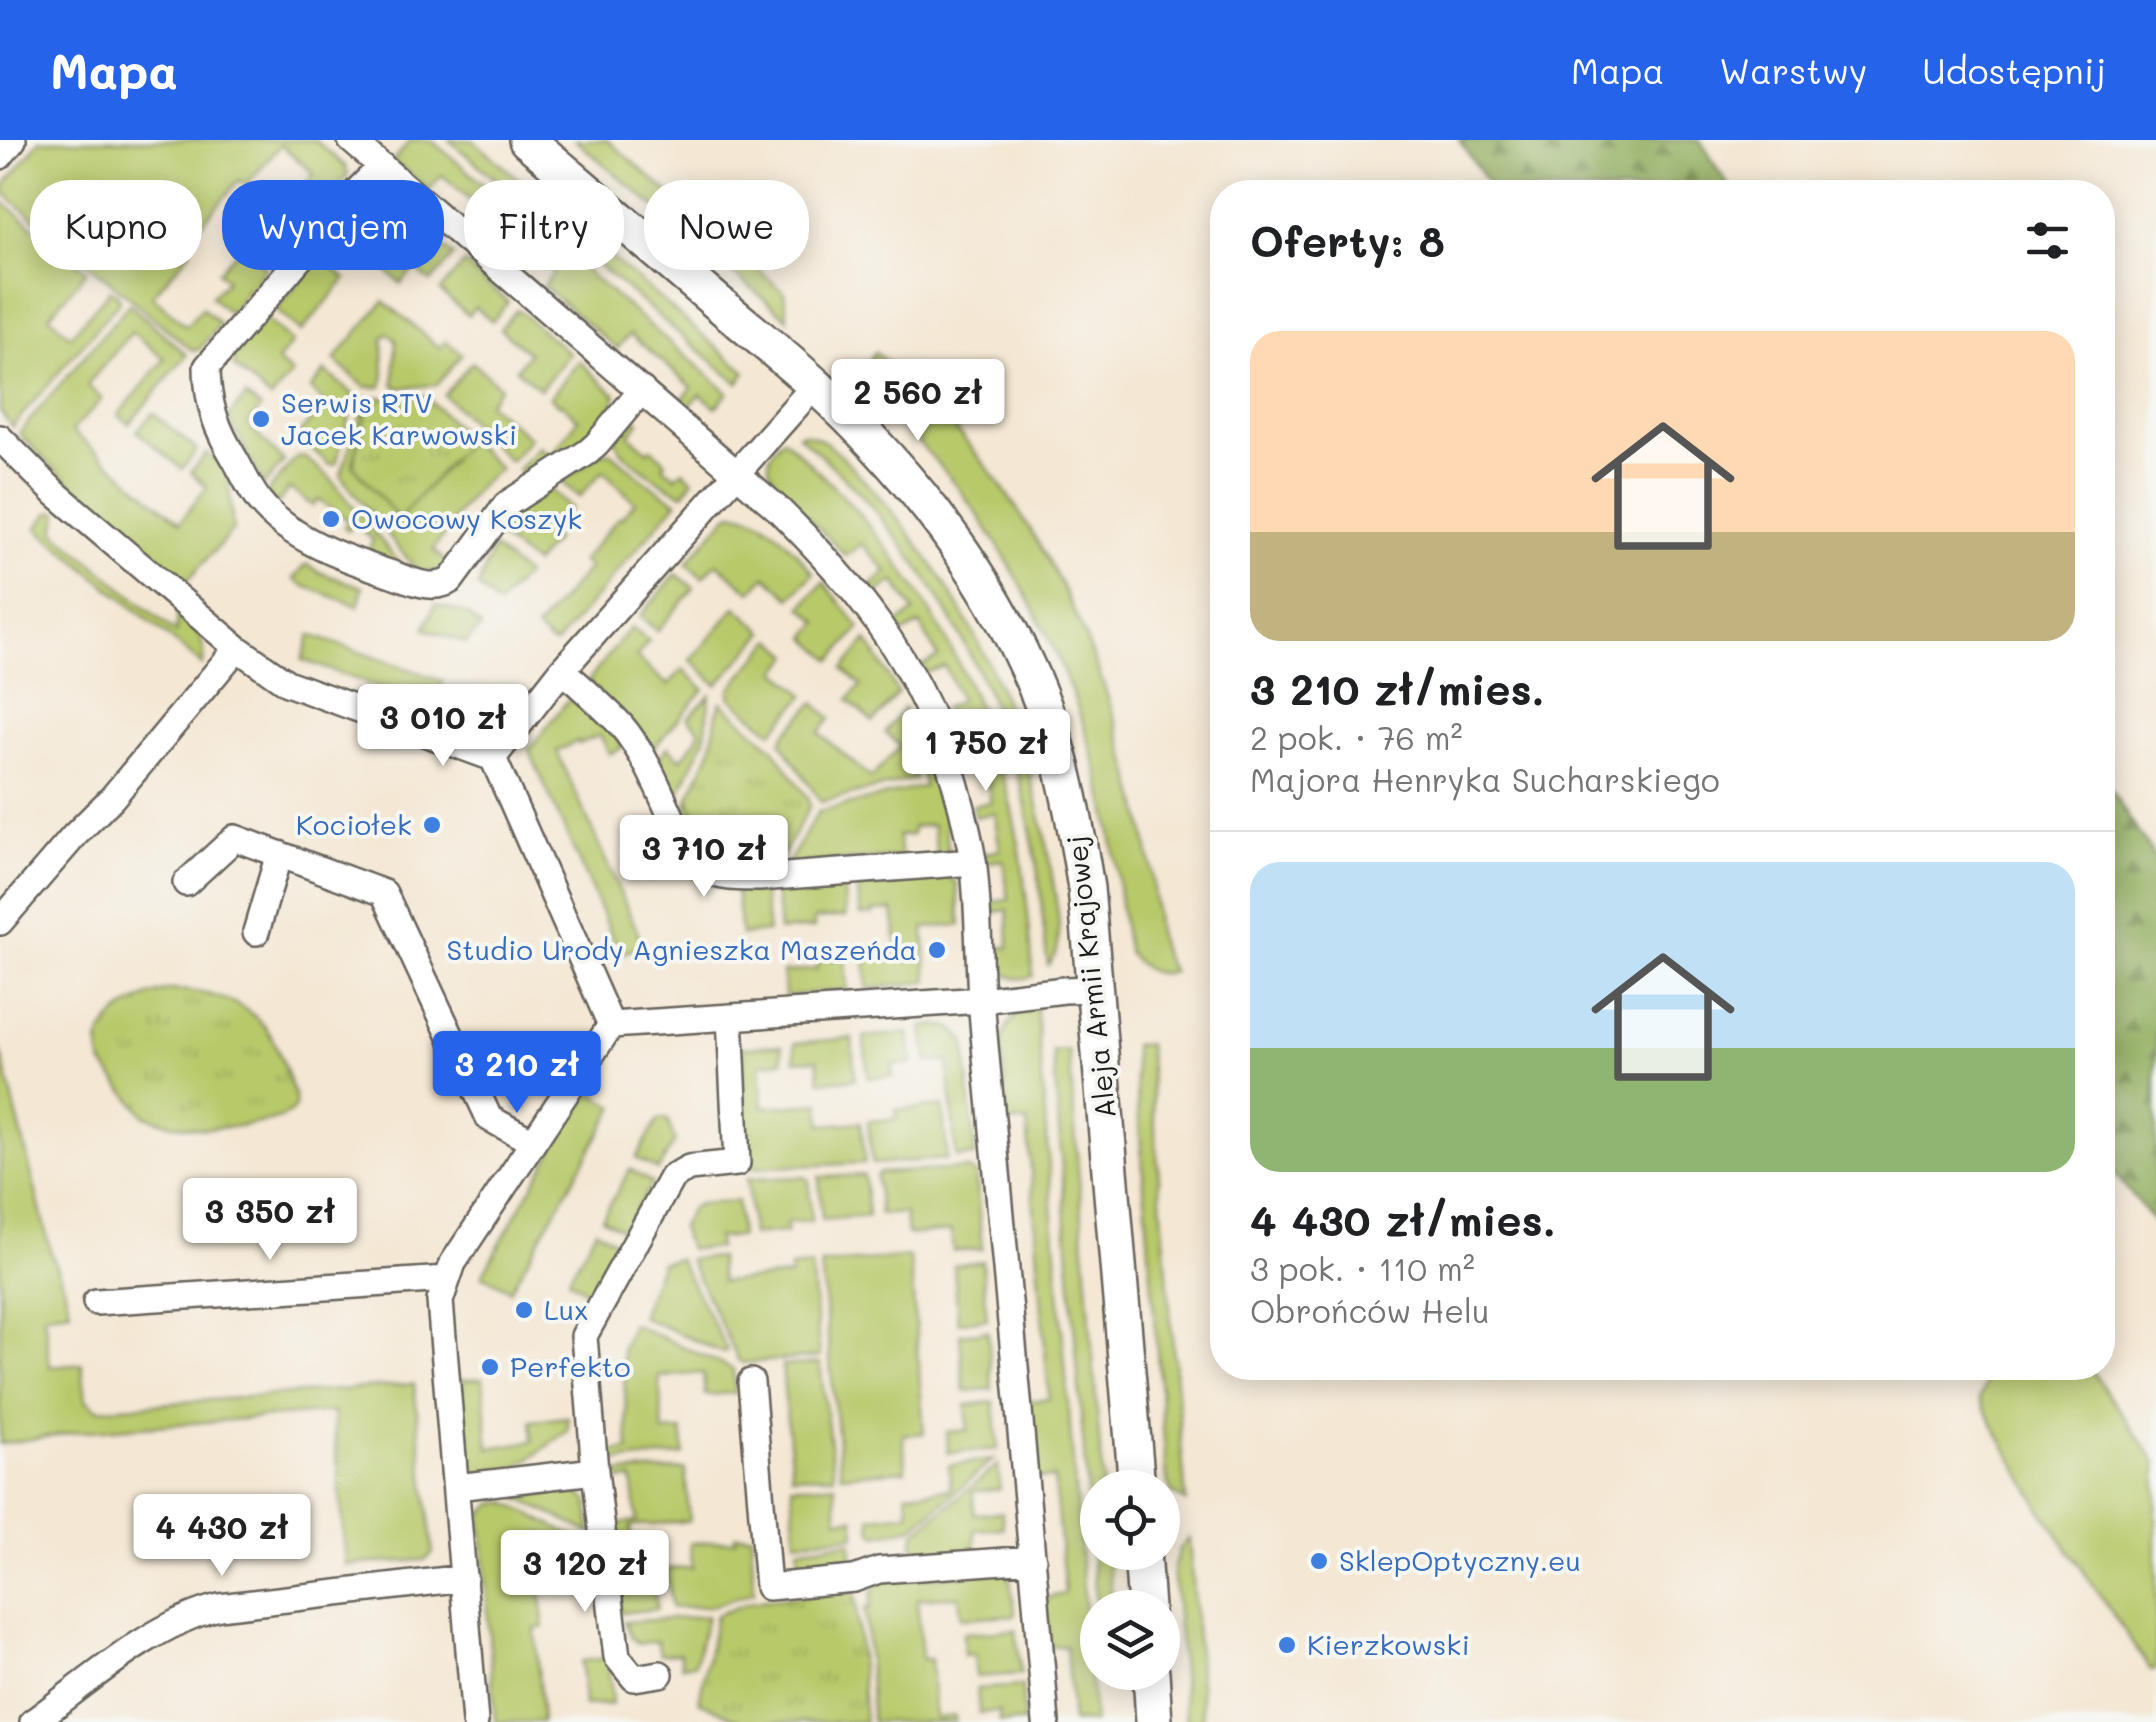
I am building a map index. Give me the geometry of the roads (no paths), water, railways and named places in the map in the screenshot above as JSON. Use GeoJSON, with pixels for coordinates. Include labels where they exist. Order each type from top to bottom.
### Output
{"type":"FeatureCollection","features":[{"type":"Feature","properties":{"kind":"street"},"geometry":{"type":"LineString","coordinates":[[0,156],[12,140]]}},
{"type":"Feature","properties":{"kind":"street"},"geometry":{"type":"LineString","coordinates":[[352,140],[778,509],[824,554],[864,602],[912,674],[948,758],[973,862],[981,1000],[1046,1722]]}},
{"type":"Feature","properties":{"kind":"street","name":"Aleja Armii Krajowej"},"geometry":{"type":"LineString","coordinates":[[527,140],[815,386],[866,435],[946,528],[1000,614],[1028,668],[1072,808],[1086,888],[1135,1470]]}},
{"type":"Feature","properties":{"kind":"street"},"geometry":{"type":"LineString","coordinates":[[382,166],[208,367],[207,394],[222,438],[257,499],[281,523],[316,544],[380,570],[432,586],[445,584],[507,504],[588,452],[642,390]]}},
{"type":"Feature","properties":{"kind":"street"},"geometry":{"type":"LineString","coordinates":[[494,758],[562,670],[815,386]]}},
{"type":"Feature","properties":{"kind":"street"},"geometry":{"type":"LineString","coordinates":[[0,438],[55,493],[237,648],[288,682],[494,758],[611,1024]]}},
{"type":"Feature","properties":{"kind":"street"},"geometry":{"type":"LineString","coordinates":[[0,922],[112,798],[237,648]]}},
{"type":"Feature","properties":{"kind":"street"},"geometry":{"type":"LineString","coordinates":[[562,670],[621,725],[644,761],[693,863],[704,872],[759,878],[973,862]]}},
{"type":"Feature","properties":{"kind":"street"},"geometry":{"type":"LineString","coordinates":[[186,884],[235,838],[384,893],[489,1118],[532,1142]]}},
{"type":"Feature","properties":{"kind":"street"},"geometry":{"type":"LineString","coordinates":[[256,932],[279,854]]}},
{"type":"Feature","properties":{"kind":"street"},"geometry":{"type":"LineString","coordinates":[[611,1024],[1094,990]]}},
{"type":"Feature","properties":{"kind":"street"},"geometry":{"type":"LineString","coordinates":[[660,1674],[634,1678],[617,1657],[584,1336],[672,1177],[689,1168],[737,1163],[730,1017]]}},
{"type":"Feature","properties":{"kind":"street"},"geometry":{"type":"LineString","coordinates":[[475,1722],[440,1301],[452,1263],[611,1024]]}},
{"type":"Feature","properties":{"kind":"street"},"geometry":{"type":"LineString","coordinates":[[96,1302],[447,1279]]}},
{"type":"Feature","properties":{"kind":"street"},"geometry":{"type":"LineString","coordinates":[[752,1382],[768,1587],[854,1579],[879,1570],[1033,1559]]}},
{"type":"Feature","properties":{"kind":"street"},"geometry":{"type":"LineString","coordinates":[[456,1487],[596,1472]]}},
{"type":"Feature","properties":{"kind":"street"},"geometry":{"type":"LineString","coordinates":[[34,1722],[160,1630],[194,1613],[464,1578]]}},
{"type":"Feature","properties":{"kind":"street"},"geometry":{"type":"LineString","coordinates":[[1152,1690],[1154,1722]]}},
{"type":"Feature","properties":{"kind":"place","name":"Serwis RTV Jacek Karwowski"},"geometry":{"type":"Point","coordinates":[261,419]}},
{"type":"Feature","properties":{"kind":"place","name":"Owocowy Koszyk"},"geometry":{"type":"Point","coordinates":[331,519]}},
{"type":"Feature","properties":{"kind":"place","name":"Kociołek"},"geometry":{"type":"Point","coordinates":[432,825]}},
{"type":"Feature","properties":{"kind":"place","name":"Studio Urody Agnieszka Maszeńda"},"geometry":{"type":"Point","coordinates":[937,950]}},
{"type":"Feature","properties":{"kind":"place","name":"Lux"},"geometry":{"type":"Point","coordinates":[524,1310]}},
{"type":"Feature","properties":{"kind":"place","name":"Perfekto"},"geometry":{"type":"Point","coordinates":[490,1367]}},
{"type":"Feature","properties":{"kind":"place","name":"SklepOptyczny.eu"},"geometry":{"type":"Point","coordinates":[1319,1561]}},
{"type":"Feature","properties":{"kind":"place","name":"Kierzkowski"},"geometry":{"type":"Point","coordinates":[1287,1645]}}]}
